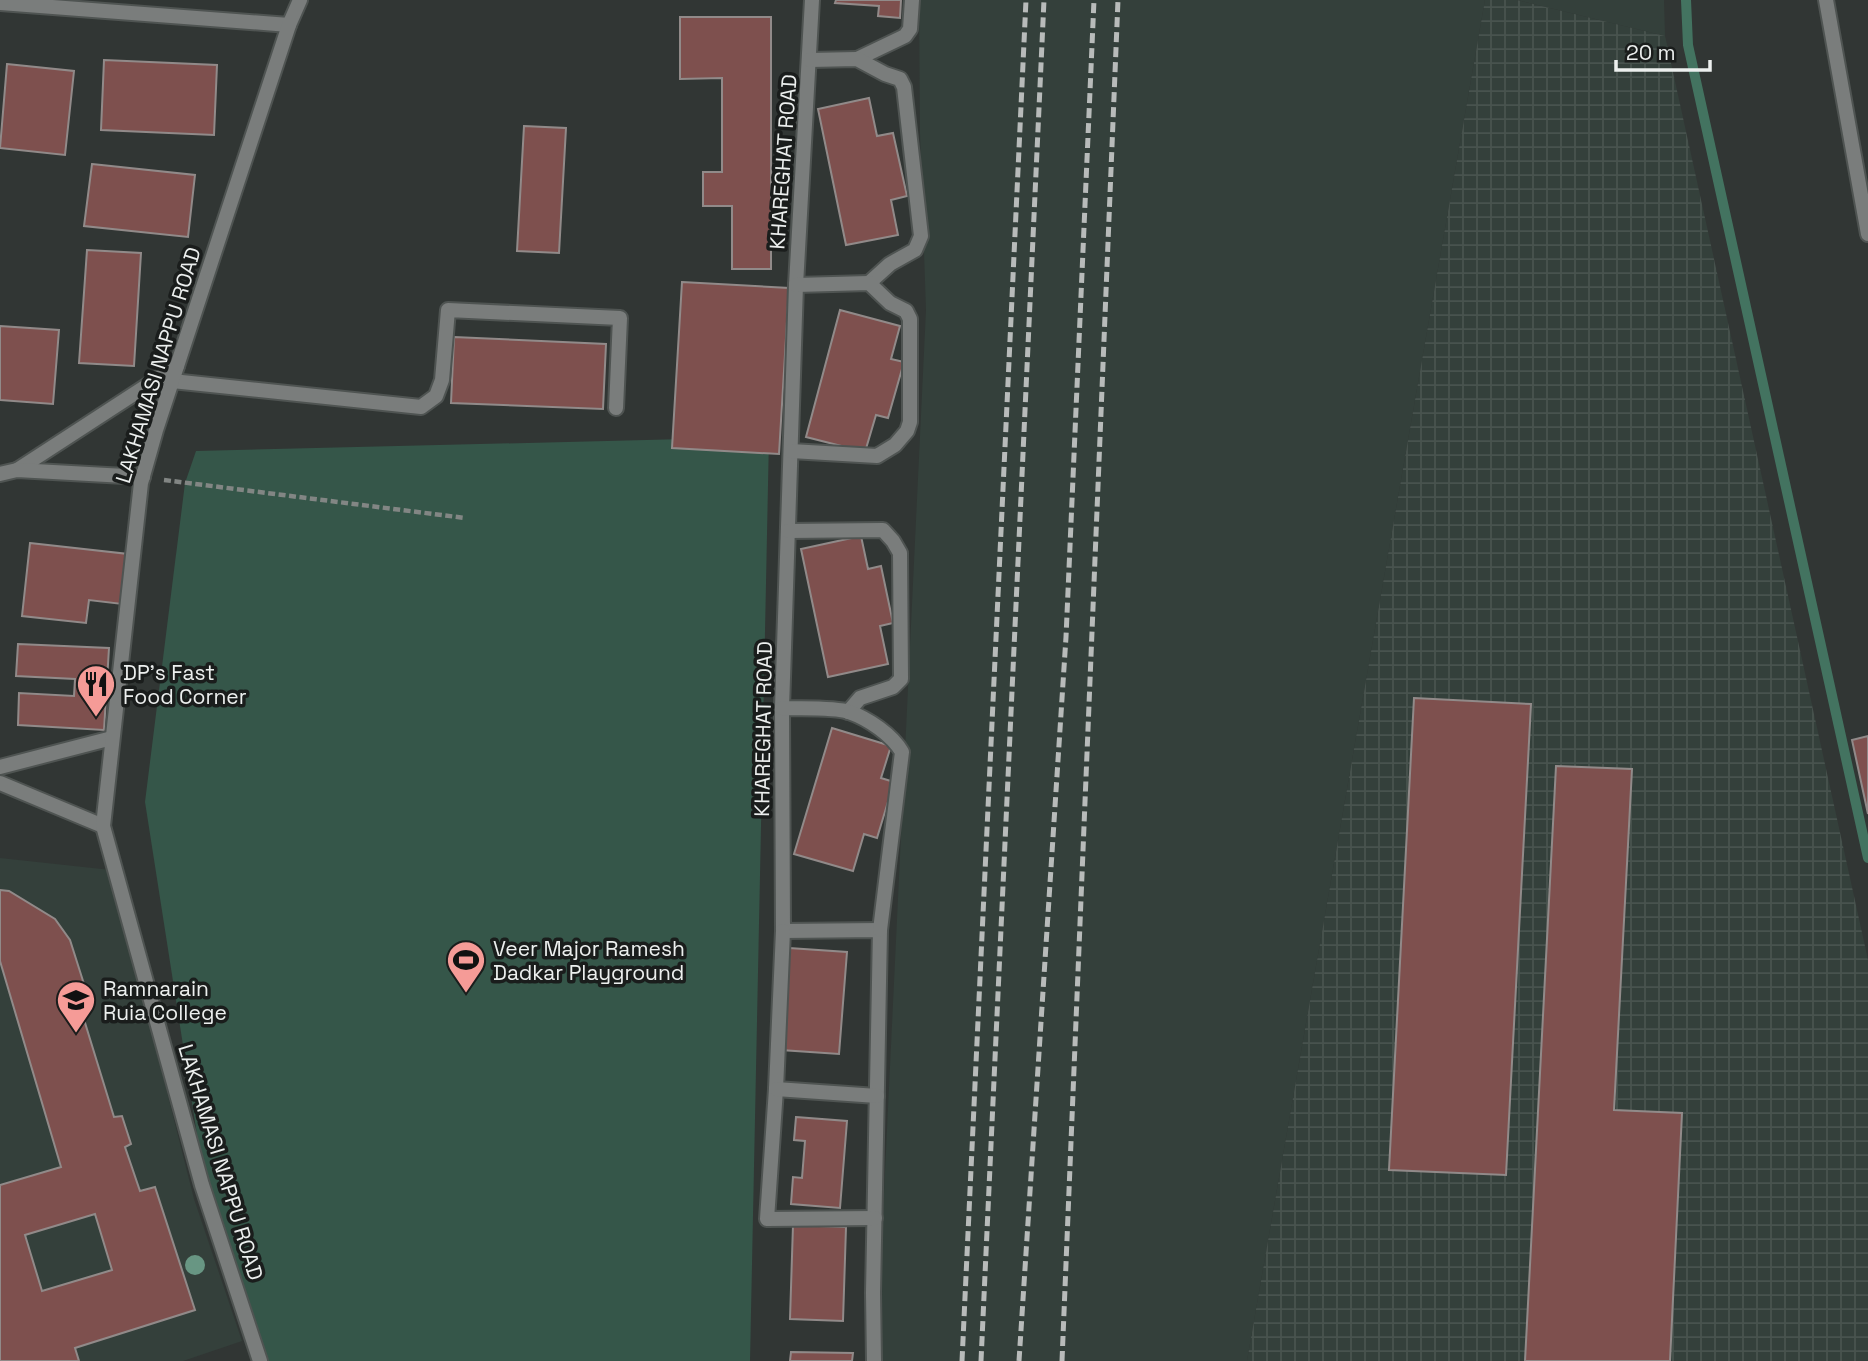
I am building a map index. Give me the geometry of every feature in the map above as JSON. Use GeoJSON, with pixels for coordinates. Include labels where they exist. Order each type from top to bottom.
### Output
{"type":"FeatureCollection","features":[{"type":"Feature","properties":{"kind":"street","name":"LAKHAMASI NAPPU ROAD"},"geometry":{"type":"LineString","coordinates":[[260,1361],[202,1185],[103,826],[143,477],[289,25],[300,0]]}},
{"type":"Feature","properties":{"kind":"street","name":"KHAREGHAT ROAD"},"geometry":{"type":"LineString","coordinates":[[812,0],[796,285],[782,708],[783,931],[776,1089],[766,1219],[875,1218]]}},
{"type":"Feature","properties":{"kind":"street"},"geometry":{"type":"LineString","coordinates":[[810,60],[857,59],[905,36],[910,29],[912,0]]}},
{"type":"Feature","properties":{"kind":"street"},"geometry":{"type":"LineString","coordinates":[[1826,0],[1868,233]]}},
{"type":"Feature","properties":{"kind":"street"},"geometry":{"type":"LineString","coordinates":[[0,3],[289,25]]}},
{"type":"Feature","properties":{"kind":"street"},"geometry":{"type":"LineString","coordinates":[[796,285],[869,282],[890,264],[915,250],[921,236],[904,87],[900,79],[857,59]]}},
{"type":"Feature","properties":{"kind":"street"},"geometry":{"type":"LineString","coordinates":[[791,451],[877,456],[895,445],[907,431],[910,422],[911,320],[906,312],[890,303],[869,282]]}},
{"type":"Feature","properties":{"kind":"street"},"geometry":{"type":"LineString","coordinates":[[172,381],[421,407],[436,396],[442,380],[448,310],[620,318],[616,408]]}},
{"type":"Feature","properties":{"kind":"street"},"geometry":{"type":"LineString","coordinates":[[17,470],[177,366]]}},
{"type":"Feature","properties":{"kind":"street"},"geometry":{"type":"LineString","coordinates":[[0,474],[17,470],[143,477]]}},
{"type":"Feature","properties":{"kind":"street"},"geometry":{"type":"LineString","coordinates":[[788,531],[883,530],[900,553],[901,679],[893,687],[860,698],[848,712]]}},
{"type":"Feature","properties":{"kind":"street"},"geometry":{"type":"LineString","coordinates":[[782,708],[848,712],[889,736],[902,752],[880,930],[874,1361]]}},
{"type":"Feature","properties":{"kind":"street"},"geometry":{"type":"LineString","coordinates":[[0,767],[112,738]]}},
{"type":"Feature","properties":{"kind":"street"},"geometry":{"type":"LineString","coordinates":[[0,783],[103,826]]}},
{"type":"Feature","properties":{"kind":"street"},"geometry":{"type":"LineString","coordinates":[[783,931],[880,930]]}},
{"type":"Feature","properties":{"kind":"street"},"geometry":{"type":"LineString","coordinates":[[776,1089],[877,1097]]}},
{"type":"Feature","properties":{"kind":"path"},"geometry":{"type":"LineString","coordinates":[[143,477],[465,517]]}},
{"type":"Feature","properties":{"kind":"shaded area"},"geometry":{"type":"Polygon","coordinates":[[[919,0],[1485,0],[1247,1361],[876,1361],[926,310],[919,0]]]}},
{"type":"Feature","properties":{"kind":"shaded area"},"geometry":{"type":"Polygon","coordinates":[[[1485,0],[1517,0],[1665,36],[1868,960],[1868,1361],[1247,1361],[1485,0]]]}},
{"type":"Feature","properties":{"kind":"shaded area"},"geometry":{"type":"Polygon","coordinates":[[[1517,0],[1664,0],[1665,36],[1517,0]]]}},
{"type":"Feature","properties":{"kind":"shaded area","name":"Ramnarain Ruia College"},"geometry":{"type":"Polygon","coordinates":[[[0,858],[111,870],[194,1199],[242,1341],[183,1361],[0,1361],[0,858]]]}},
{"type":"Feature","properties":{"kind":"green space","name":"Veer Major Ramesh Dadkar Playground"},"geometry":{"type":"Polygon","coordinates":[[[769,437],[750,1361],[260,1361],[205,1186],[145,802],[185,483],[196,451],[769,437]]]}},
{"type":"Feature","properties":{"kind":"building"},"geometry":{"type":"Polygon","coordinates":[[[836,0],[901,0],[900,18],[878,16],[879,6],[835,3],[836,0]]]}},
{"type":"Feature","properties":{"kind":"building"},"geometry":{"type":"Polygon","coordinates":[[[680,17],[771,17],[771,269],[732,269],[732,206],[703,206],[703,172],[722,172],[722,78],[680,79],[680,17]]]}},
{"type":"Feature","properties":{"kind":"building"},"geometry":{"type":"Polygon","coordinates":[[[104,60],[217,65],[214,135],[101,130],[104,60]]]}},
{"type":"Feature","properties":{"kind":"building"},"geometry":{"type":"Polygon","coordinates":[[[7,64],[74,71],[65,155],[0,148],[7,64]]]}},
{"type":"Feature","properties":{"kind":"building"},"geometry":{"type":"Polygon","coordinates":[[[869,98],[877,136],[893,133],[907,196],[891,200],[898,235],[846,245],[818,109],[869,98]]]}},
{"type":"Feature","properties":{"kind":"building"},"geometry":{"type":"Polygon","coordinates":[[[524,126],[566,128],[559,253],[517,251],[524,126]]]}},
{"type":"Feature","properties":{"kind":"building"},"geometry":{"type":"Polygon","coordinates":[[[92,164],[195,175],[188,237],[84,226],[92,164]]]}},
{"type":"Feature","properties":{"kind":"building"},"geometry":{"type":"Polygon","coordinates":[[[87,250],[141,253],[134,366],[79,363],[87,250]]]}},
{"type":"Feature","properties":{"kind":"building"},"geometry":{"type":"Polygon","coordinates":[[[682,282],[789,288],[779,454],[672,448],[682,282]]]}},
{"type":"Feature","properties":{"kind":"building"},"geometry":{"type":"Polygon","coordinates":[[[840,310],[900,326],[891,359],[904,362],[888,418],[876,415],[865,452],[806,437],[840,310]]]}},
{"type":"Feature","properties":{"kind":"building"},"geometry":{"type":"Polygon","coordinates":[[[0,326],[59,330],[53,404],[0,400],[0,326]]]}},
{"type":"Feature","properties":{"kind":"building"},"geometry":{"type":"Polygon","coordinates":[[[454,337],[606,344],[603,409],[451,403],[454,337]]]}},
{"type":"Feature","properties":{"kind":"building"},"geometry":{"type":"Polygon","coordinates":[[[861,536],[868,569],[881,566],[893,623],[880,626],[888,664],[828,677],[801,549],[861,536]]]}},
{"type":"Feature","properties":{"kind":"building"},"geometry":{"type":"Polygon","coordinates":[[[30,543],[128,554],[122,604],[89,600],[86,623],[22,616],[30,543]]]}},
{"type":"Feature","properties":{"kind":"building"},"geometry":{"type":"Polygon","coordinates":[[[18,644],[109,648],[104,730],[18,725],[19,693],[74,696],[75,679],[16,676],[18,644]]]}},
{"type":"Feature","properties":{"kind":"building"},"geometry":{"type":"Polygon","coordinates":[[[1414,698],[1531,704],[1506,1175],[1389,1170],[1414,698]]]}},
{"type":"Feature","properties":{"kind":"building"},"geometry":{"type":"Polygon","coordinates":[[[832,728],[891,746],[881,778],[894,782],[877,838],[864,834],[853,871],[794,854],[832,728]]]}},
{"type":"Feature","properties":{"kind":"building"},"geometry":{"type":"Polygon","coordinates":[[[1868,736],[1868,814],[1852,740],[1868,736]]]}},
{"type":"Feature","properties":{"kind":"building"},"geometry":{"type":"Polygon","coordinates":[[[1556,766],[1632,769],[1614,1110],[1682,1113],[1670,1361],[1525,1361],[1556,766]]]}},
{"type":"Feature","properties":{"kind":"building"},"geometry":{"type":"Polygon","coordinates":[[[0,890],[9,891],[55,919],[70,940],[84,984],[74,987],[114,1117],[122,1116],[131,1144],[125,1147],[140,1191],[155,1187],[195,1310],[75,1348],[79,1361],[0,1361],[0,1185],[61,1167],[0,961],[0,890]],[[95,1214],[25,1235],[42,1291],[112,1270],[95,1214]]]}},
{"type":"Feature","properties":{"kind":"building"},"geometry":{"type":"Polygon","coordinates":[[[789,948],[847,952],[839,1054],[781,1050],[789,948]]]}},
{"type":"Feature","properties":{"kind":"building"},"geometry":{"type":"Polygon","coordinates":[[[796,1117],[847,1121],[840,1208],[791,1204],[793,1177],[802,1178],[805,1141],[794,1140],[796,1117]]]}},
{"type":"Feature","properties":{"kind":"building"},"geometry":{"type":"Polygon","coordinates":[[[793,1225],[846,1227],[843,1321],[790,1319],[793,1225]]]}},
{"type":"Feature","properties":{"kind":"building"},"geometry":{"type":"Polygon","coordinates":[[[791,1352],[853,1353],[852,1361],[790,1361],[791,1352]]]}},
{"type":"Feature","properties":{"kind":"waterway"},"geometry":{"type":"LineString","coordinates":[[1686,0],[1688,45],[1868,858]]}},
{"type":"Feature","properties":{"kind":"railway"},"geometry":{"type":"LineString","coordinates":[[962,1361],[1026,0]]}},
{"type":"Feature","properties":{"kind":"railway"},"geometry":{"type":"LineString","coordinates":[[981,1361],[1044,0]]}},
{"type":"Feature","properties":{"kind":"railway"},"geometry":{"type":"LineString","coordinates":[[1019,1361],[1066,637],[1094,0]]}},
{"type":"Feature","properties":{"kind":"railway"},"geometry":{"type":"LineString","coordinates":[[1062,1361],[1118,0]]}},
{"type":"Feature","properties":{"kind":"place","name":"DP's Fast Food Corner"},"geometry":{"type":"Point","coordinates":[96,718]}},
{"type":"Feature","properties":{"kind":"place","name":"Veer Major Ramesh Dadkar Playground"},"geometry":{"type":"Point","coordinates":[466,994]}},
{"type":"Feature","properties":{"kind":"place","name":"Ramnarain Ruia College"},"geometry":{"type":"Point","coordinates":[76,1034]}}]}
